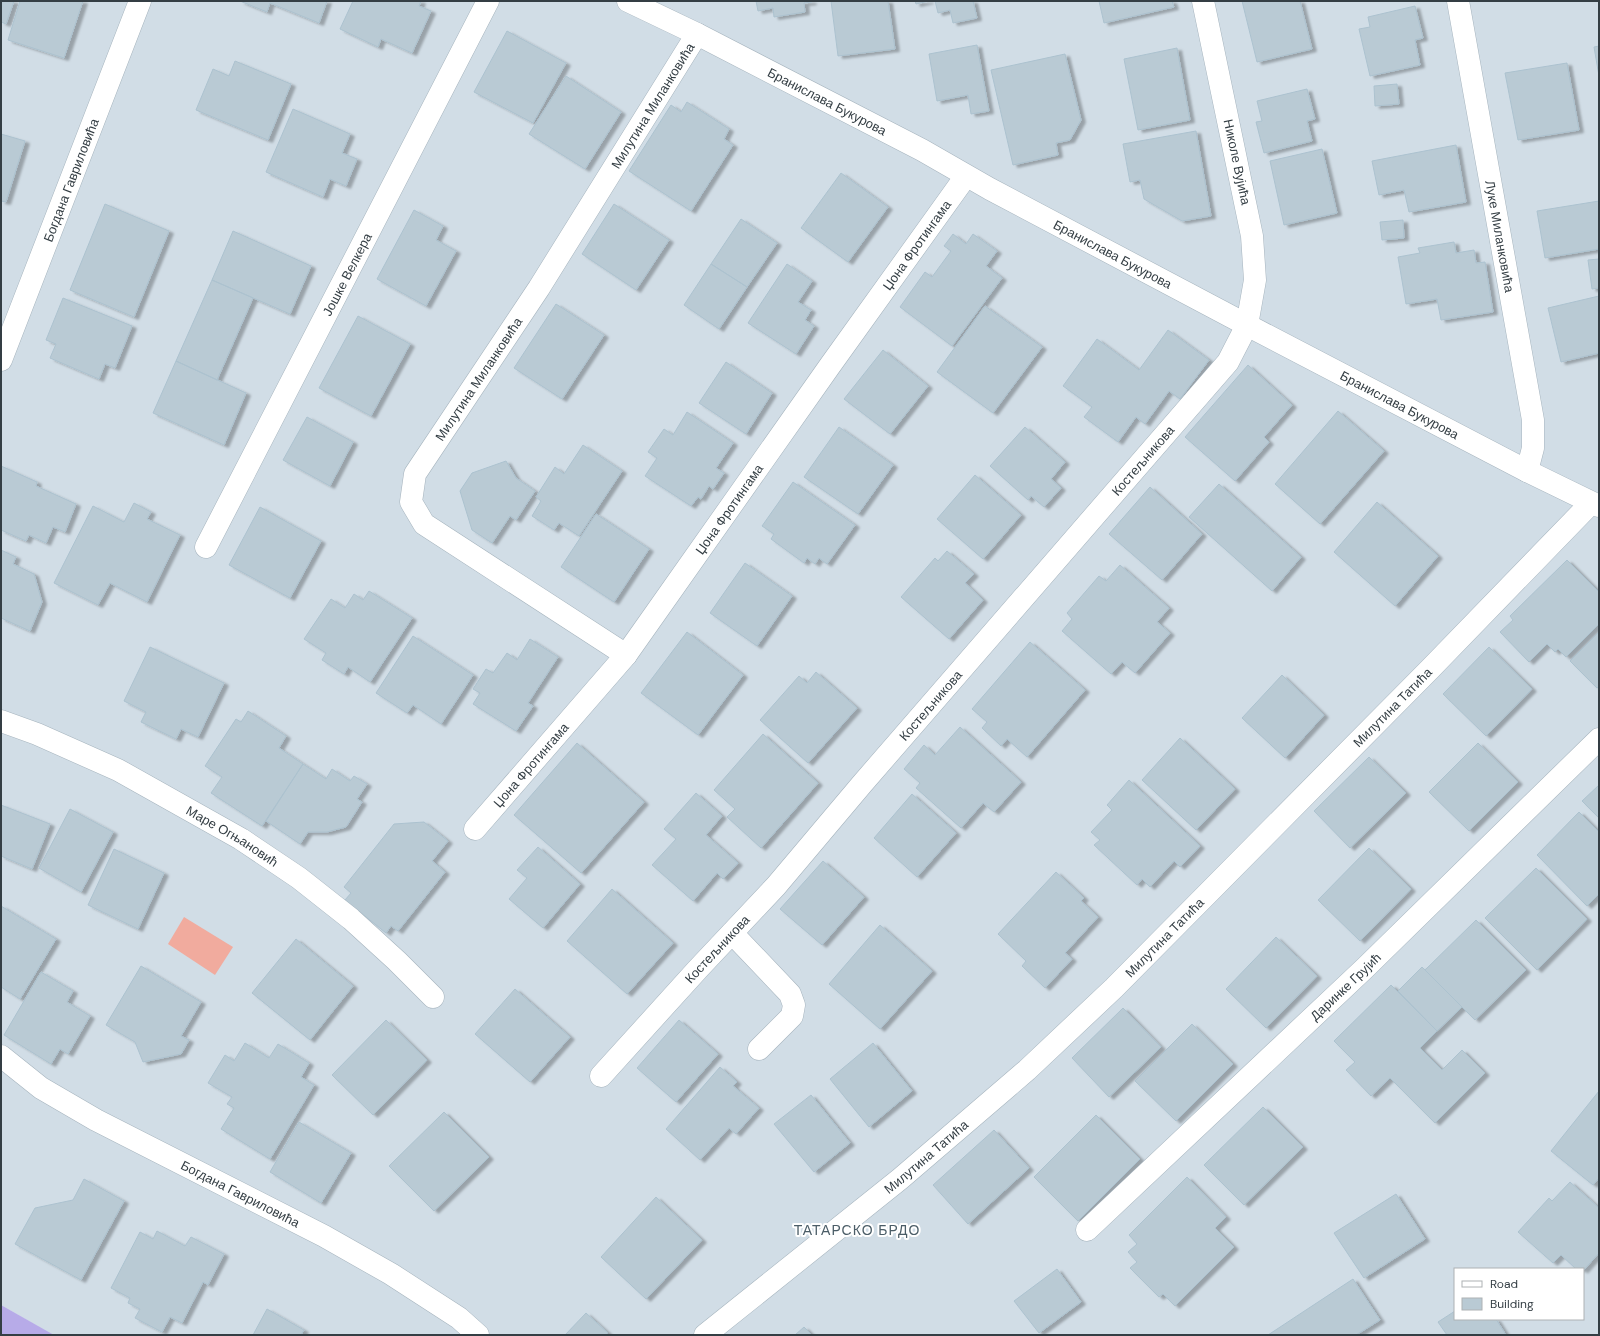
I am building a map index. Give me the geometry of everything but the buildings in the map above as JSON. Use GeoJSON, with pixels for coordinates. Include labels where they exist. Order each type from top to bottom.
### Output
{"type":"FeatureCollection","features":[{"type":"Feature","properties":{"kind":"street","name":"Богдана Гавриловића"},"geometry":{"type":"LineString","coordinates":[[1,360],[140,1]]}},
{"type":"Feature","properties":{"kind":"street","name":"Јошке Велкера"},"geometry":{"type":"LineString","coordinates":[[206,547],[488,1]]}},
{"type":"Feature","properties":{"kind":"street","name":"Бранислава Букурова"},"geometry":{"type":"LineString","coordinates":[[628,1],[697,34],[922,150],[966,176],[1247,324],[1527,471],[1595,504]]}},
{"type":"Feature","properties":{"kind":"street","name":"Николе Вујића"},"geometry":{"type":"LineString","coordinates":[[1203,1],[1252,236],[1255,280],[1247,324]]}},
{"type":"Feature","properties":{"kind":"street","name":"Луке Миланковића"},"geometry":{"type":"LineString","coordinates":[[1458,1],[1534,420],[1533,448],[1527,471]]}},
{"type":"Feature","properties":{"kind":"street","name":"Милутина Миланковића"},"geometry":{"type":"LineString","coordinates":[[626,655],[424,524],[411,502],[415,474],[539,288],[697,34]]}},
{"type":"Feature","properties":{"kind":"street","name":"Џона Фротингама"},"geometry":{"type":"LineString","coordinates":[[476,829],[626,655],[966,176]]}},
{"type":"Feature","properties":{"kind":"street","name":"Костељникова"},"geometry":{"type":"LineString","coordinates":[[601,1076],[776,886],[862,784],[1228,362],[1247,324]]}},
{"type":"Feature","properties":{"kind":"street","name":"Милутина Татића"},"geometry":{"type":"LineString","coordinates":[[705,1335],[900,1179],[1028,1070],[1114,988],[1595,504]]}},
{"type":"Feature","properties":{"kind":"street","name":"Маре Огњановић"},"geometry":{"type":"LineString","coordinates":[[1,721],[37,734],[118,770],[241,839],[298,878],[351,919],[397,961],[433,997]]}},
{"type":"Feature","properties":{"kind":"street","name":"Даринке Грујић"},"geometry":{"type":"LineString","coordinates":[[1087,1230],[1370,963],[1599,739]]}},
{"type":"Feature","properties":{"kind":"street"},"geometry":{"type":"LineString","coordinates":[[732,933],[790,994],[794,1005],[792,1016],[759,1049]]}},
{"type":"Feature","properties":{"kind":"street","name":"Богдана Гавриловића"},"geometry":{"type":"LineString","coordinates":[[1,1056],[40,1088],[96,1120],[324,1236],[391,1274],[458,1318],[478,1335]]}},
{"type":"Feature","properties":{"kind":"shaded area"},"geometry":{"type":"Polygon","coordinates":[[[1,1],[1599,1],[1599,1335],[53,1335],[1,1305],[1,1]]]}},
{"type":"Feature","properties":{"kind":"shaded area"},"geometry":{"type":"Polygon","coordinates":[[[184,917],[233,947],[215,975],[168,944],[184,917]]]}},
{"type":"Feature","properties":{"kind":"shaded area"},"geometry":{"type":"Polygon","coordinates":[[[1,1305],[54,1335],[1,1335],[1,1305]]]}},
{"type":"Feature","properties":{"kind":"district","name":"ТАТАРСКО БРДО"},"geometry":{"type":"Point","coordinates":[857,1230]}}]}
